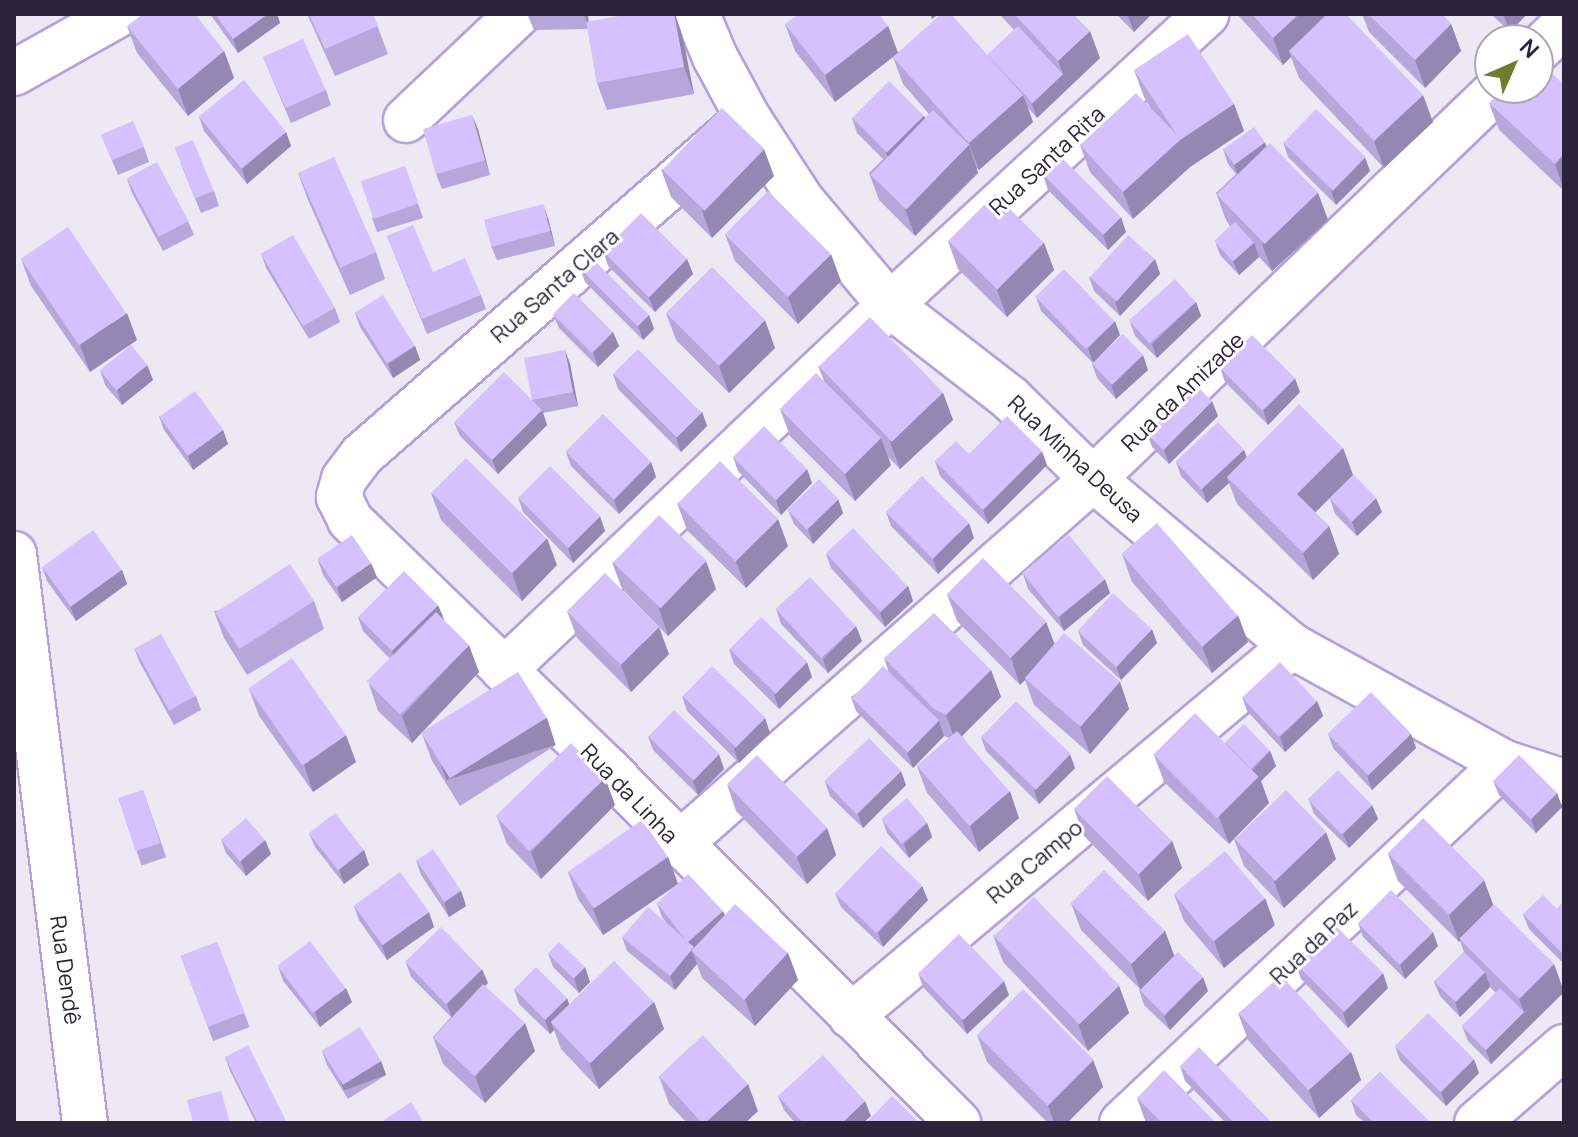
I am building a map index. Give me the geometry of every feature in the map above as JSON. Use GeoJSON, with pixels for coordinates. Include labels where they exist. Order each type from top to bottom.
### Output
{"type":"FeatureCollection","features":[{"type":"Feature","properties":{"kind":"street"},"geometry":{"type":"LineString","coordinates":[[14,73],[119,14]]}},
{"type":"Feature","properties":{"kind":"street"},"geometry":{"type":"LineString","coordinates":[[406,120],[518,14]]}},
{"type":"Feature","properties":{"kind":"street","name":"Rua Minha Deusa"},"geometry":{"type":"LineString","coordinates":[[697,14],[715,57],[748,118],[802,201],[890,305],[1010,398],[1093,479],[1292,646],[1505,763],[1564,782]]}},
{"type":"Feature","properties":{"kind":"street","name":"Rua Santa Rita"},"geometry":{"type":"LineString","coordinates":[[504,670],[890,305],[1207,14]]}},
{"type":"Feature","properties":{"kind":"street","name":"Rua da Amizade"},"geometry":{"type":"LineString","coordinates":[[678,845],[1093,479],[1482,104]]}},
{"type":"Feature","properties":{"kind":"street","name":"Rua Santa Clara"},"geometry":{"type":"LineString","coordinates":[[362,455],[748,118]]}},
{"type":"Feature","properties":{"kind":"street","name":"Rua da Linha"},"geometry":{"type":"LineString","coordinates":[[362,455],[344,479],[339,497],[350,520],[606,768],[678,845],[958,1123]]}},
{"type":"Feature","properties":{"kind":"street","name":"Rua Dendê"},"geometry":{"type":"LineString","coordinates":[[14,554],[44,816],[85,1123]]}},
{"type":"Feature","properties":{"kind":"street","name":"Rua Campo"},"geometry":{"type":"LineString","coordinates":[[851,1016],[1292,646]]}},
{"type":"Feature","properties":{"kind":"street","name":"Rua da Paz"},"geometry":{"type":"LineString","coordinates":[[1122,1123],[1505,763]]}},
{"type":"Feature","properties":{"kind":"street"},"geometry":{"type":"LineString","coordinates":[[1477,1123],[1564,1047]]}},
{"type":"Feature","properties":{"kind":"building"},"geometry":{"type":"Polygon","coordinates":[[[143,14],[195,14],[224,51],[178,89],[127,26],[143,14]]]}},
{"type":"Feature","properties":{"kind":"building"},"geometry":{"type":"Polygon","coordinates":[[[215,14],[268,14],[233,39],[215,14]]]}},
{"type":"Feature","properties":{"kind":"building"},"geometry":{"type":"Polygon","coordinates":[[[309,14],[373,14],[378,26],[325,49],[309,14]]]}},
{"type":"Feature","properties":{"kind":"building"},"geometry":{"type":"Polygon","coordinates":[[[584,14],[584,15],[528,16],[584,14]]]}},
{"type":"Feature","properties":{"kind":"building"},"geometry":{"type":"Polygon","coordinates":[[[630,14],[674,14],[684,67],[597,83],[586,22],[630,14]]]}},
{"type":"Feature","properties":{"kind":"building"},"geometry":{"type":"Polygon","coordinates":[[[799,14],[879,14],[888,26],[825,75],[785,24],[799,14]]]}},
{"type":"Feature","properties":{"kind":"building"},"geometry":{"type":"Polygon","coordinates":[[[941,14],[951,14],[1023,95],[969,143],[893,57],[941,14]]]}},
{"type":"Feature","properties":{"kind":"building"},"geometry":{"type":"Polygon","coordinates":[[[1014,14],[1073,14],[1090,31],[1058,61],[1014,14]]]}},
{"type":"Feature","properties":{"kind":"building"},"geometry":{"type":"Polygon","coordinates":[[[1252,14],[1299,14],[1273,38],[1252,14]]]}},
{"type":"Feature","properties":{"kind":"building"},"geometry":{"type":"Polygon","coordinates":[[[1327,14],[1346,14],[1423,95],[1374,141],[1289,51],[1327,14]]]}},
{"type":"Feature","properties":{"kind":"building"},"geometry":{"type":"Polygon","coordinates":[[[1368,14],[1442,14],[1451,24],[1415,60],[1368,14]]]}},
{"type":"Feature","properties":{"kind":"building"},"geometry":{"type":"Polygon","coordinates":[[[1018,26],[1063,74],[1032,103],[987,55],[1018,26]]]}},
{"type":"Feature","properties":{"kind":"building"},"geometry":{"type":"Polygon","coordinates":[[[1188,34],[1234,104],[1180,140],[1123,192],[1080,145],[1136,93],[1177,135],[1134,70],[1188,34]]]}},
{"type":"Feature","properties":{"kind":"building"},"geometry":{"type":"Polygon","coordinates":[[[303,39],[326,90],[286,108],[263,57],[303,39]]]}},
{"type":"Feature","properties":{"kind":"building"},"geometry":{"type":"Polygon","coordinates":[[[1554,75],[1564,85],[1564,154],[1555,164],[1490,104],[1554,104],[1554,75]]]}},
{"type":"Feature","properties":{"kind":"building"},"geometry":{"type":"Polygon","coordinates":[[[244,80],[286,132],[241,169],[199,117],[244,80]]]}},
{"type":"Feature","properties":{"kind":"building"},"geometry":{"type":"Polygon","coordinates":[[[889,81],[924,116],[887,152],[852,118],[889,81]]]}},
{"type":"Feature","properties":{"kind":"building"},"geometry":{"type":"Polygon","coordinates":[[[722,108],[764,149],[705,211],[662,170],[722,108]]]}},
{"type":"Feature","properties":{"kind":"building"},"geometry":{"type":"Polygon","coordinates":[[[1316,109],[1366,157],[1333,191],[1283,143],[1316,109]]]}},
{"type":"Feature","properties":{"kind":"building"},"geometry":{"type":"Polygon","coordinates":[[[933,110],[969,145],[906,209],[870,175],[933,110]]]}},
{"type":"Feature","properties":{"kind":"building"},"geometry":{"type":"Polygon","coordinates":[[[472,115],[485,160],[436,174],[423,129],[472,115]]]}},
{"type":"Feature","properties":{"kind":"building"},"geometry":{"type":"Polygon","coordinates":[[[133,121],[144,147],[112,160],[101,135],[133,121]]]}},
{"type":"Feature","properties":{"kind":"building"},"geometry":{"type":"Polygon","coordinates":[[[1254,127],[1265,142],[1234,165],[1223,149],[1254,127]]]}},
{"type":"Feature","properties":{"kind":"building"},"geometry":{"type":"Polygon","coordinates":[[[193,140],[214,191],[195,198],[174,147],[193,140]]]}},
{"type":"Feature","properties":{"kind":"building"},"geometry":{"type":"Polygon","coordinates":[[[1270,143],[1318,193],[1265,244],[1217,194],[1270,143]]]}},
{"type":"Feature","properties":{"kind":"building"},"geometry":{"type":"Polygon","coordinates":[[[334,157],[376,252],[341,268],[298,173],[334,157]]]}},
{"type":"Feature","properties":{"kind":"building"},"geometry":{"type":"Polygon","coordinates":[[[1061,157],[1121,217],[1103,235],[1043,175],[1061,157]]]}},
{"type":"Feature","properties":{"kind":"building"},"geometry":{"type":"Polygon","coordinates":[[[157,162],[188,221],[158,237],[127,178],[157,162]]]}},
{"type":"Feature","properties":{"kind":"building"},"geometry":{"type":"Polygon","coordinates":[[[405,166],[418,204],[374,219],[361,181],[405,166]]]}},
{"type":"Feature","properties":{"kind":"building"},"geometry":{"type":"Polygon","coordinates":[[[768,191],[831,254],[788,297],[725,234],[768,191]]]}},
{"type":"Feature","properties":{"kind":"building"},"geometry":{"type":"Polygon","coordinates":[[[995,194],[1044,243],[997,289],[948,241],[995,194]]]}},
{"type":"Feature","properties":{"kind":"building"},"geometry":{"type":"Polygon","coordinates":[[[543,204],[550,231],[491,247],[484,220],[543,204]]]}},
{"type":"Feature","properties":{"kind":"building"},"geometry":{"type":"Polygon","coordinates":[[[641,213],[687,259],[649,297],[603,251],[641,213]]]}},
{"type":"Feature","properties":{"kind":"building"},"geometry":{"type":"Polygon","coordinates":[[[1235,222],[1254,243],[1233,262],[1214,241],[1235,222]]]}},
{"type":"Feature","properties":{"kind":"building"},"geometry":{"type":"Polygon","coordinates":[[[413,225],[433,272],[465,258],[481,295],[422,319],[387,236],[413,225]]]}},
{"type":"Feature","properties":{"kind":"building"},"geometry":{"type":"Polygon","coordinates":[[[68,227],[126,313],[79,345],[21,259],[68,227]]]}},
{"type":"Feature","properties":{"kind":"building"},"geometry":{"type":"Polygon","coordinates":[[[293,235],[335,308],[303,326],[261,254],[293,235]]]}},
{"type":"Feature","properties":{"kind":"building"},"geometry":{"type":"Polygon","coordinates":[[[1128,235],[1155,259],[1117,301],[1090,277],[1128,235]]]}},
{"type":"Feature","properties":{"kind":"building"},"geometry":{"type":"Polygon","coordinates":[[[591,257],[649,315],[638,326],[580,268],[591,257]]]}},
{"type":"Feature","properties":{"kind":"building"},"geometry":{"type":"Polygon","coordinates":[[[712,267],[765,320],[719,366],[666,313],[712,267]]]}},
{"type":"Feature","properties":{"kind":"building"},"geometry":{"type":"Polygon","coordinates":[[[1064,269],[1115,322],[1086,349],[1035,297],[1064,269]]]}},
{"type":"Feature","properties":{"kind":"building"},"geometry":{"type":"Polygon","coordinates":[[[1175,279],[1196,302],[1150,344],[1129,320],[1175,279]]]}},
{"type":"Feature","properties":{"kind":"building"},"geometry":{"type":"Polygon","coordinates":[[[574,293],[613,332],[592,353],[553,314],[574,293]]]}},
{"type":"Feature","properties":{"kind":"building"},"geometry":{"type":"Polygon","coordinates":[[[383,295],[415,346],[387,363],[355,312],[383,295]]]}},
{"type":"Feature","properties":{"kind":"building"},"geometry":{"type":"Polygon","coordinates":[[[870,317],[943,393],[892,442],[819,366],[870,317]]]}},
{"type":"Feature","properties":{"kind":"building"},"geometry":{"type":"Polygon","coordinates":[[[1123,334],[1143,355],[1112,385],[1092,364],[1123,334]]]}},
{"type":"Feature","properties":{"kind":"building"},"geometry":{"type":"Polygon","coordinates":[[[1252,335],[1295,378],[1263,411],[1219,368],[1252,335]]]}},
{"type":"Feature","properties":{"kind":"building"},"geometry":{"type":"Polygon","coordinates":[[[131,345],[147,365],[116,390],[100,370],[131,345]]]}},
{"type":"Feature","properties":{"kind":"building"},"geometry":{"type":"Polygon","coordinates":[[[638,349],[702,413],[677,437],[613,374],[638,349]]]}},
{"type":"Feature","properties":{"kind":"building"},"geometry":{"type":"Polygon","coordinates":[[[565,350],[573,392],[532,400],[524,358],[565,350]]]}},
{"type":"Feature","properties":{"kind":"building"},"geometry":{"type":"Polygon","coordinates":[[[504,372],[542,410],[492,460],[454,422],[504,372]]]}},
{"type":"Feature","properties":{"kind":"building"},"geometry":{"type":"Polygon","coordinates":[[[816,373],[881,438],[845,474],[780,409],[816,373]]]}},
{"type":"Feature","properties":{"kind":"building"},"geometry":{"type":"Polygon","coordinates":[[[1195,384],[1212,401],[1163,450],[1146,433],[1195,384]]]}},
{"type":"Feature","properties":{"kind":"building"},"geometry":{"type":"Polygon","coordinates":[[[195,391],[223,430],[188,456],[159,417],[195,391]]]}},
{"type":"Feature","properties":{"kind":"building"},"geometry":{"type":"Polygon","coordinates":[[[1299,404],[1343,448],[1297,494],[1329,526],[1303,553],[1227,477],[1299,404]]]}},
{"type":"Feature","properties":{"kind":"building"},"geometry":{"type":"Polygon","coordinates":[[[603,414],[651,462],[614,500],[566,451],[603,414]]]}},
{"type":"Feature","properties":{"kind":"building"},"geometry":{"type":"Polygon","coordinates":[[[1007,416],[1042,451],[983,510],[935,461],[956,441],[969,454],[1007,416]]]}},
{"type":"Feature","properties":{"kind":"building"},"geometry":{"type":"Polygon","coordinates":[[[1218,422],[1244,450],[1201,489],[1176,462],[1218,422]]]}},
{"type":"Feature","properties":{"kind":"building"},"geometry":{"type":"Polygon","coordinates":[[[764,426],[807,469],[776,500],[733,457],[764,426]]]}},
{"type":"Feature","properties":{"kind":"building"},"geometry":{"type":"Polygon","coordinates":[[[466,458],[547,539],[512,573],[431,493],[466,458]]]}},
{"type":"Feature","properties":{"kind":"building"},"geometry":{"type":"Polygon","coordinates":[[[720,461],[778,519],[736,561],[678,503],[720,461]]]}},
{"type":"Feature","properties":{"kind":"building"},"geometry":{"type":"Polygon","coordinates":[[[550,466],[600,516],[568,548],[518,498],[550,466]]]}},
{"type":"Feature","properties":{"kind":"building"},"geometry":{"type":"Polygon","coordinates":[[[1354,475],[1376,498],[1352,522],[1330,499],[1354,475]]]}},
{"type":"Feature","properties":{"kind":"building"},"geometry":{"type":"Polygon","coordinates":[[[922,476],[969,523],[933,559],[886,512],[922,476]]]}},
{"type":"Feature","properties":{"kind":"building"},"geometry":{"type":"Polygon","coordinates":[[[819,479],[838,499],[807,530],[787,510],[819,479]]]}},
{"type":"Feature","properties":{"kind":"building"},"geometry":{"type":"Polygon","coordinates":[[[659,515],[706,561],[661,608],[613,562],[659,515]]]}},
{"type":"Feature","properties":{"kind":"building"},"geometry":{"type":"Polygon","coordinates":[[[1157,523],[1238,616],[1202,647],[1122,554],[1157,523]]]}},
{"type":"Feature","properties":{"kind":"building"},"geometry":{"type":"Polygon","coordinates":[[[853,528],[908,587],[880,612],[826,553],[853,528]]]}},
{"type":"Feature","properties":{"kind":"building"},"geometry":{"type":"Polygon","coordinates":[[[93,530],[122,570],[71,607],[42,567],[93,530]]]}},
{"type":"Feature","properties":{"kind":"building"},"geometry":{"type":"Polygon","coordinates":[[[352,535],[371,563],[336,587],[317,558],[352,535]]]}},
{"type":"Feature","properties":{"kind":"building"},"geometry":{"type":"Polygon","coordinates":[[[1069,535],[1105,579],[1058,617],[1022,573],[1069,535]]]}},
{"type":"Feature","properties":{"kind":"building"},"geometry":{"type":"Polygon","coordinates":[[[983,558],[1047,622],[1011,658],[947,594],[983,558]]]}},
{"type":"Feature","properties":{"kind":"building"},"geometry":{"type":"Polygon","coordinates":[[[290,564],[314,601],[239,649],[215,612],[290,564]]]}},
{"type":"Feature","properties":{"kind":"building"},"geometry":{"type":"Polygon","coordinates":[[[404,571],[438,605],[392,651],[358,617],[404,571]]]}},
{"type":"Feature","properties":{"kind":"building"},"geometry":{"type":"Polygon","coordinates":[[[605,573],[659,627],[621,665],[567,611],[605,573]]]}},
{"type":"Feature","properties":{"kind":"building"},"geometry":{"type":"Polygon","coordinates":[[[810,577],[856,626],[821,658],[776,609],[810,577]]]}},
{"type":"Feature","properties":{"kind":"building"},"geometry":{"type":"Polygon","coordinates":[[[1113,593],[1152,629],[1116,667],[1078,631],[1113,593]]]}},
{"type":"Feature","properties":{"kind":"building"},"geometry":{"type":"Polygon","coordinates":[[[436,612],[469,645],[400,715],[367,681],[436,612]]]}},
{"type":"Feature","properties":{"kind":"building"},"geometry":{"type":"Polygon","coordinates":[[[934,613],[991,670],[946,715],[934,709],[884,658],[934,613]]]}},
{"type":"Feature","properties":{"kind":"building"},"geometry":{"type":"Polygon","coordinates":[[[761,617],[807,661],[776,694],[730,649],[761,617]]]}},
{"type":"Feature","properties":{"kind":"building"},"geometry":{"type":"Polygon","coordinates":[[[1064,633],[1120,682],[1080,727],[1025,678],[1064,633]]]}},
{"type":"Feature","properties":{"kind":"building"},"geometry":{"type":"Polygon","coordinates":[[[161,634],[195,696],[169,711],[135,649],[161,634]]]}},
{"type":"Feature","properties":{"kind":"building"},"geometry":{"type":"Polygon","coordinates":[[[292,658],[346,735],[303,765],[249,688],[292,658]]]}},
{"type":"Feature","properties":{"kind":"building"},"geometry":{"type":"Polygon","coordinates":[[[1280,662],[1317,701],[1279,737],[1242,697],[1280,662]]]}},
{"type":"Feature","properties":{"kind":"building"},"geometry":{"type":"Polygon","coordinates":[[[712,666],[765,717],[736,748],[683,696],[712,666]]]}},
{"type":"Feature","properties":{"kind":"building"},"geometry":{"type":"Polygon","coordinates":[[[883,666],[939,720],[908,753],[852,698],[883,666]]]}},
{"type":"Feature","properties":{"kind":"building"},"geometry":{"type":"Polygon","coordinates":[[[518,672],[547,718],[450,778],[421,732],[518,672]]]}},
{"type":"Feature","properties":{"kind":"building"},"geometry":{"type":"Polygon","coordinates":[[[1371,692],[1411,734],[1368,775],[1328,734],[1371,692]]]}},
{"type":"Feature","properties":{"kind":"building"},"geometry":{"type":"Polygon","coordinates":[[[1016,701],[1071,754],[1036,790],[981,737],[1016,701]]]}},
{"type":"Feature","properties":{"kind":"building"},"geometry":{"type":"Polygon","coordinates":[[[674,710],[719,754],[694,780],[648,737],[674,710]]]}},
{"type":"Feature","properties":{"kind":"building"},"geometry":{"type":"Polygon","coordinates":[[[1195,713],[1259,777],[1217,818],[1153,755],[1195,713]]]}},
{"type":"Feature","properties":{"kind":"building"},"geometry":{"type":"Polygon","coordinates":[[[1244,724],[1270,751],[1251,769],[1225,742],[1244,724]]]}},
{"type":"Feature","properties":{"kind":"building"},"geometry":{"type":"Polygon","coordinates":[[[957,731],[1009,791],[969,826],[917,766],[957,731]]]}},
{"type":"Feature","properties":{"kind":"building"},"geometry":{"type":"Polygon","coordinates":[[[869,738],[901,771],[856,814],[824,781],[869,738]]]}},
{"type":"Feature","properties":{"kind":"building"},"geometry":{"type":"Polygon","coordinates":[[[571,743],[605,778],[530,851],[495,816],[571,743]]]}},
{"type":"Feature","properties":{"kind":"building"},"geometry":{"type":"Polygon","coordinates":[[[757,755],[827,828],[797,857],[727,784],[757,755]]]}},
{"type":"Feature","properties":{"kind":"building"},"geometry":{"type":"Polygon","coordinates":[[[1519,755],[1557,793],[1531,819],[1493,781],[1519,755]]]}},
{"type":"Feature","properties":{"kind":"building"},"geometry":{"type":"Polygon","coordinates":[[[1338,770],[1372,805],[1342,834],[1308,799],[1338,770]]]}},
{"type":"Feature","properties":{"kind":"building"},"geometry":{"type":"Polygon","coordinates":[[[1107,776],[1172,841],[1139,874],[1074,809],[1107,776]]]}},
{"type":"Feature","properties":{"kind":"building"},"geometry":{"type":"Polygon","coordinates":[[[143,790],[160,843],[136,851],[118,798],[143,790]]]}},
{"type":"Feature","properties":{"kind":"building"},"geometry":{"type":"Polygon","coordinates":[[[1286,790],[1326,832],[1275,881],[1235,839],[1286,790]]]}},
{"type":"Feature","properties":{"kind":"building"},"geometry":{"type":"Polygon","coordinates":[[[907,798],[927,823],[901,844],[881,819],[907,798]]]}},
{"type":"Feature","properties":{"kind":"building"},"geometry":{"type":"Polygon","coordinates":[[[335,813],[364,850],[338,870],[309,833],[335,813]]]}},
{"type":"Feature","properties":{"kind":"building"},"geometry":{"type":"Polygon","coordinates":[[[246,818],[265,840],[240,862],[221,840],[246,818]]]}},
{"type":"Feature","properties":{"kind":"building"},"geometry":{"type":"Polygon","coordinates":[[[1423,818],[1485,880],[1449,915],[1388,853],[1423,818]]]}},
{"type":"Feature","properties":{"kind":"building"},"geometry":{"type":"Polygon","coordinates":[[[642,820],[668,857],[594,908],[568,872],[642,820]]]}},
{"type":"Feature","properties":{"kind":"building"},"geometry":{"type":"Polygon","coordinates":[[[881,846],[922,886],[876,933],[835,893],[881,846]]]}},
{"type":"Feature","properties":{"kind":"building"},"geometry":{"type":"Polygon","coordinates":[[[433,849],[461,890],[444,902],[416,860],[433,849]]]}},
{"type":"Feature","properties":{"kind":"building"},"geometry":{"type":"Polygon","coordinates":[[[1225,851],[1265,898],[1214,942],[1174,894],[1225,851]]]}},
{"type":"Feature","properties":{"kind":"building"},"geometry":{"type":"Polygon","coordinates":[[[1104,870],[1165,931],[1132,964],[1071,903],[1104,870]]]}},
{"type":"Feature","properties":{"kind":"building"},"geometry":{"type":"Polygon","coordinates":[[[400,872],[429,912],[383,945],[354,906],[400,872]]]}},
{"type":"Feature","properties":{"kind":"building"},"geometry":{"type":"Polygon","coordinates":[[[688,874],[723,911],[688,942],[694,947],[670,976],[622,937],[648,907],[685,939],[657,903],[688,874]]]}},
{"type":"Feature","properties":{"kind":"building"},"geometry":{"type":"Polygon","coordinates":[[[1391,890],[1433,932],[1399,965],[1358,923],[1391,890]]]}},
{"type":"Feature","properties":{"kind":"building"},"geometry":{"type":"Polygon","coordinates":[[[1543,895],[1557,909],[1564,901],[1564,955],[1523,914],[1543,895]]]}},
{"type":"Feature","properties":{"kind":"building"},"geometry":{"type":"Polygon","coordinates":[[[1034,897],[1119,985],[1079,1024],[994,936],[1034,897]]]}},
{"type":"Feature","properties":{"kind":"building"},"geometry":{"type":"Polygon","coordinates":[[[735,904],[788,953],[744,1000],[691,951],[735,904]]]}},
{"type":"Feature","properties":{"kind":"building"},"geometry":{"type":"Polygon","coordinates":[[[1494,904],[1554,964],[1519,999],[1459,939],[1494,904]]]}},
{"type":"Feature","properties":{"kind":"building"},"geometry":{"type":"Polygon","coordinates":[[[1335,925],[1383,973],[1344,1012],[1296,964],[1335,925]]]}},
{"type":"Feature","properties":{"kind":"building"},"geometry":{"type":"Polygon","coordinates":[[[441,927],[482,969],[446,1004],[405,962],[441,927]]]}},
{"type":"Feature","properties":{"kind":"building"},"geometry":{"type":"Polygon","coordinates":[[[959,934],[1004,981],[963,1020],[918,974],[959,934]]]}},
{"type":"Feature","properties":{"kind":"building"},"geometry":{"type":"Polygon","coordinates":[[[310,941],[346,988],[313,1013],[277,966],[310,941]]]}},
{"type":"Feature","properties":{"kind":"building"},"geometry":{"type":"Polygon","coordinates":[[[217,942],[244,1013],[208,1027],[181,956],[217,942]]]}},
{"type":"Feature","properties":{"kind":"building"},"geometry":{"type":"Polygon","coordinates":[[[559,942],[585,967],[574,979],[548,954],[559,942]]]}},
{"type":"Feature","properties":{"kind":"building"},"geometry":{"type":"Polygon","coordinates":[[[1178,952],[1203,977],[1165,1015],[1140,990],[1178,952]]]}},
{"type":"Feature","properties":{"kind":"building"},"geometry":{"type":"Polygon","coordinates":[[[1464,952],[1485,972],[1456,1002],[1435,982],[1464,952]]]}},
{"type":"Feature","properties":{"kind":"building"},"geometry":{"type":"Polygon","coordinates":[[[614,961],[654,1002],[590,1063],[551,1022],[614,961]]]}},
{"type":"Feature","properties":{"kind":"building"},"geometry":{"type":"Polygon","coordinates":[[[536,967],[567,998],[545,1020],[514,989],[536,967]]]}},
{"type":"Feature","properties":{"kind":"building"},"geometry":{"type":"Polygon","coordinates":[[[1281,975],[1351,1052],[1308,1090],[1239,1013],[1281,975]]]}},
{"type":"Feature","properties":{"kind":"building"},"geometry":{"type":"Polygon","coordinates":[[[483,984],[525,1023],[475,1076],[433,1037],[483,984]]]}},
{"type":"Feature","properties":{"kind":"building"},"geometry":{"type":"Polygon","coordinates":[[[1500,988],[1524,1012],[1486,1050],[1462,1026],[1500,988]]]}},
{"type":"Feature","properties":{"kind":"building"},"geometry":{"type":"Polygon","coordinates":[[[1023,989],[1094,1060],[1048,1106],[977,1035],[1023,989]]]}},
{"type":"Feature","properties":{"kind":"building"},"geometry":{"type":"Polygon","coordinates":[[[1428,1013],[1474,1059],[1441,1092],[1395,1046],[1428,1013]]]}},
{"type":"Feature","properties":{"kind":"building"},"geometry":{"type":"Polygon","coordinates":[[[360,1027],[381,1061],[343,1085],[322,1051],[360,1027]]]}},
{"type":"Feature","properties":{"kind":"building"},"geometry":{"type":"Polygon","coordinates":[[[703,1035],[748,1084],[705,1123],[659,1076],[703,1035]]]}},
{"type":"Feature","properties":{"kind":"building"},"geometry":{"type":"Polygon","coordinates":[[[248,1045],[287,1123],[258,1123],[225,1057],[248,1045]]]}},
{"type":"Feature","properties":{"kind":"building"},"geometry":{"type":"Polygon","coordinates":[[[1199,1047],[1272,1123],[1234,1123],[1180,1066],[1199,1047]]]}},
{"type":"Feature","properties":{"kind":"building"},"geometry":{"type":"Polygon","coordinates":[[[823,1055],[865,1101],[842,1123],[803,1123],[778,1096],[823,1055]]]}},
{"type":"Feature","properties":{"kind":"building"},"geometry":{"type":"Polygon","coordinates":[[[1164,1070],[1216,1123],[1162,1123],[1137,1098],[1164,1070]]]}},
{"type":"Feature","properties":{"kind":"building"},"geometry":{"type":"Polygon","coordinates":[[[1380,1072],[1429,1123],[1374,1123],[1351,1100],[1380,1072]]]}},
{"type":"Feature","properties":{"kind":"building"},"geometry":{"type":"Polygon","coordinates":[[[221,1091],[230,1123],[193,1123],[187,1100],[221,1091]]]}},
{"type":"Feature","properties":{"kind":"building"},"geometry":{"type":"Polygon","coordinates":[[[892,1096],[919,1123],[866,1123],[892,1096]]]}},
{"type":"Feature","properties":{"kind":"building"},"geometry":{"type":"Polygon","coordinates":[[[411,1102],[424,1123],[380,1123],[411,1102]]]}}]}
